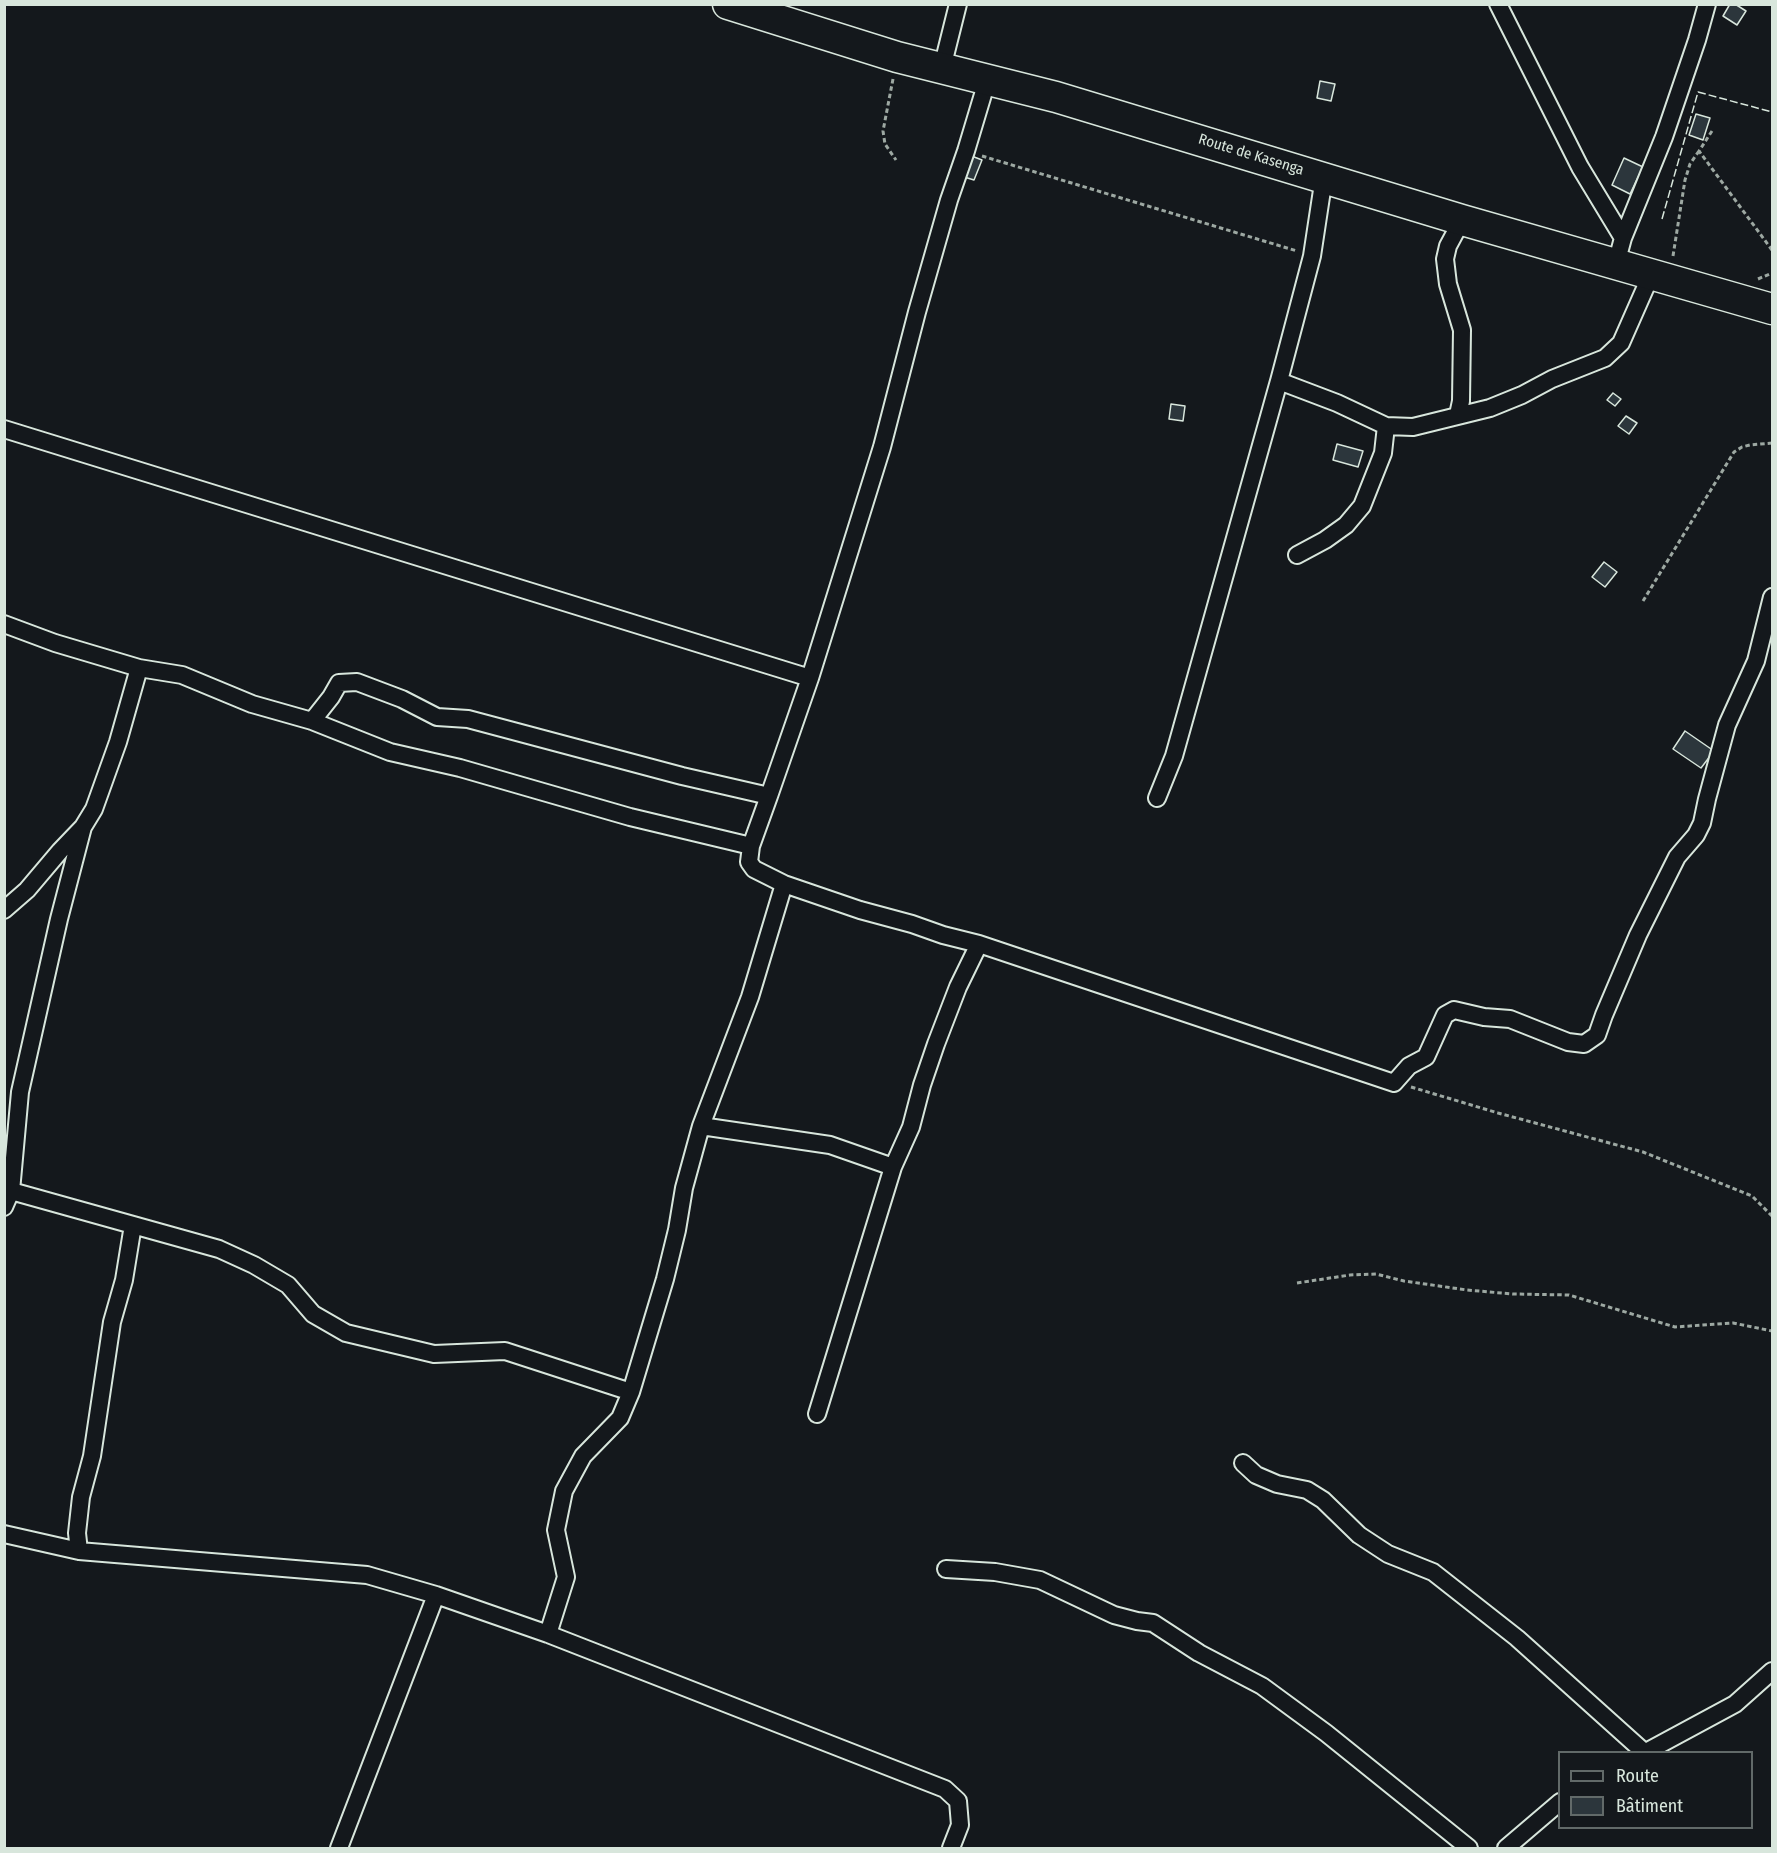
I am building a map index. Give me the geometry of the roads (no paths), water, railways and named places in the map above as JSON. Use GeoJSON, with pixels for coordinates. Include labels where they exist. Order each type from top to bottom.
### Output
{"type":"FeatureCollection","features":[{"type":"Feature","properties":{"kind":"highway","name":"Route de Kasenga"},"geometry":{"type":"LineString","coordinates":[[728,4],[897,57],[1056,97],[1461,220],[1619,251],[1663,279],[1773,309]]}},
{"type":"Feature","properties":{"kind":"street"},"geometry":{"type":"LineString","coordinates":[[942,69],[958,4]]}},
{"type":"Feature","properties":{"kind":"street"},"geometry":{"type":"LineString","coordinates":[[1498,4],[1580,167],[1619,251]]}},
{"type":"Feature","properties":{"kind":"street"},"geometry":{"type":"LineString","coordinates":[[1619,251],[1664,137],[1707,4]]}},
{"type":"Feature","properties":{"kind":"street"},"geometry":{"type":"LineString","coordinates":[[987,81],[923,289],[882,447],[810,678],[752,846],[749,862],[754,869],[784,884],[860,910],[979,944],[1394,1083],[1409,1066],[1426,1057],[1445,1015],[1454,1010],[1485,1017],[1510,1019],[1568,1042],[1584,1044],[1597,1035],[1638,935],[1677,857],[1696,835],[1702,823],[1727,725],[1756,661],[1773,597]]}},
{"type":"Feature","properties":{"kind":"street"},"geometry":{"type":"LineString","coordinates":[[1157,798],[1174,756],[1312,256],[1324,177]]}},
{"type":"Feature","properties":{"kind":"street"},"geometry":{"type":"LineString","coordinates":[[1458,415],[1461,401],[1462,330],[1448,284],[1445,259],[1448,246],[1461,220]]}},
{"type":"Feature","properties":{"kind":"street"},"geometry":{"type":"LineString","coordinates":[[1278,381],[1337,403],[1386,426],[1413,427],[1490,408],[1552,379],[1605,358],[1621,343],[1663,279]]}},
{"type":"Feature","properties":{"kind":"street"},"geometry":{"type":"LineString","coordinates":[[1297,555],[1325,540],[1346,525],[1362,506],[1383,453],[1386,426]]}},
{"type":"Feature","properties":{"kind":"street"},"geometry":{"type":"LineString","coordinates":[[4,429],[810,678]]}},
{"type":"Feature","properties":{"kind":"street"},"geometry":{"type":"LineString","coordinates":[[4,624],[55,643],[139,668],[182,675],[252,704],[312,721],[390,752],[460,768],[630,817],[752,846]]}},
{"type":"Feature","properties":{"kind":"street"},"geometry":{"type":"LineString","coordinates":[[4,910],[27,890],[83,827],[94,808],[118,742],[139,668]]}},
{"type":"Feature","properties":{"kind":"street"},"geometry":{"type":"LineString","coordinates":[[312,721],[339,683],[357,682],[402,699],[437,717],[468,718],[682,776],[769,796]]}},
{"type":"Feature","properties":{"kind":"street"},"geometry":{"type":"LineString","coordinates":[[83,827],[59,919],[20,1092],[7,1196],[134,1225],[219,1249],[254,1265],[288,1286],[313,1314],[346,1333],[434,1354],[505,1351],[631,1392]]}},
{"type":"Feature","properties":{"kind":"street"},"geometry":{"type":"LineString","coordinates":[[548,1634],[566,1577],[556,1530],[564,1491],[583,1456],[620,1418],[631,1392],[665,1279],[690,1164],[701,1126],[750,997],[784,884]]}},
{"type":"Feature","properties":{"kind":"street"},"geometry":{"type":"LineString","coordinates":[[817,1414],[893,1167],[911,1127],[936,1044],[958,987],[979,944]]}},
{"type":"Feature","properties":{"kind":"street"},"geometry":{"type":"LineString","coordinates":[[701,1126],[830,1145],[893,1167]]}},
{"type":"Feature","properties":{"kind":"street"},"geometry":{"type":"LineString","coordinates":[[79,1551],[77,1533],[81,1497],[92,1456],[112,1322],[124,1280],[134,1225]]}},
{"type":"Feature","properties":{"kind":"street"},"geometry":{"type":"LineString","coordinates":[[1243,1463],[1256,1475],[1277,1484],[1307,1490],[1323,1500],[1359,1535],[1388,1554],[1433,1572],[1517,1638],[1644,1751]]}},
{"type":"Feature","properties":{"kind":"street"},"geometry":{"type":"LineString","coordinates":[[4,1534],[79,1551],[367,1575],[436,1595],[548,1634],[945,1789],[958,1801],[960,1825],[951,1848]]}},
{"type":"Feature","properties":{"kind":"street"},"geometry":{"type":"LineString","coordinates":[[946,1569],[1040,1580],[1114,1615],[1153,1623],[1199,1653],[1262,1686],[1326,1733],[1469,1848]]}},
{"type":"Feature","properties":{"kind":"street"},"geometry":{"type":"LineString","coordinates":[[339,1848],[436,1595]]}},
{"type":"Feature","properties":{"kind":"street"},"geometry":{"type":"LineString","coordinates":[[1647,1751],[1735,1704],[1773,1671]]}},
{"type":"Feature","properties":{"kind":"street"},"geometry":{"type":"LineString","coordinates":[[1506,1848],[1558,1804]]}}]}
